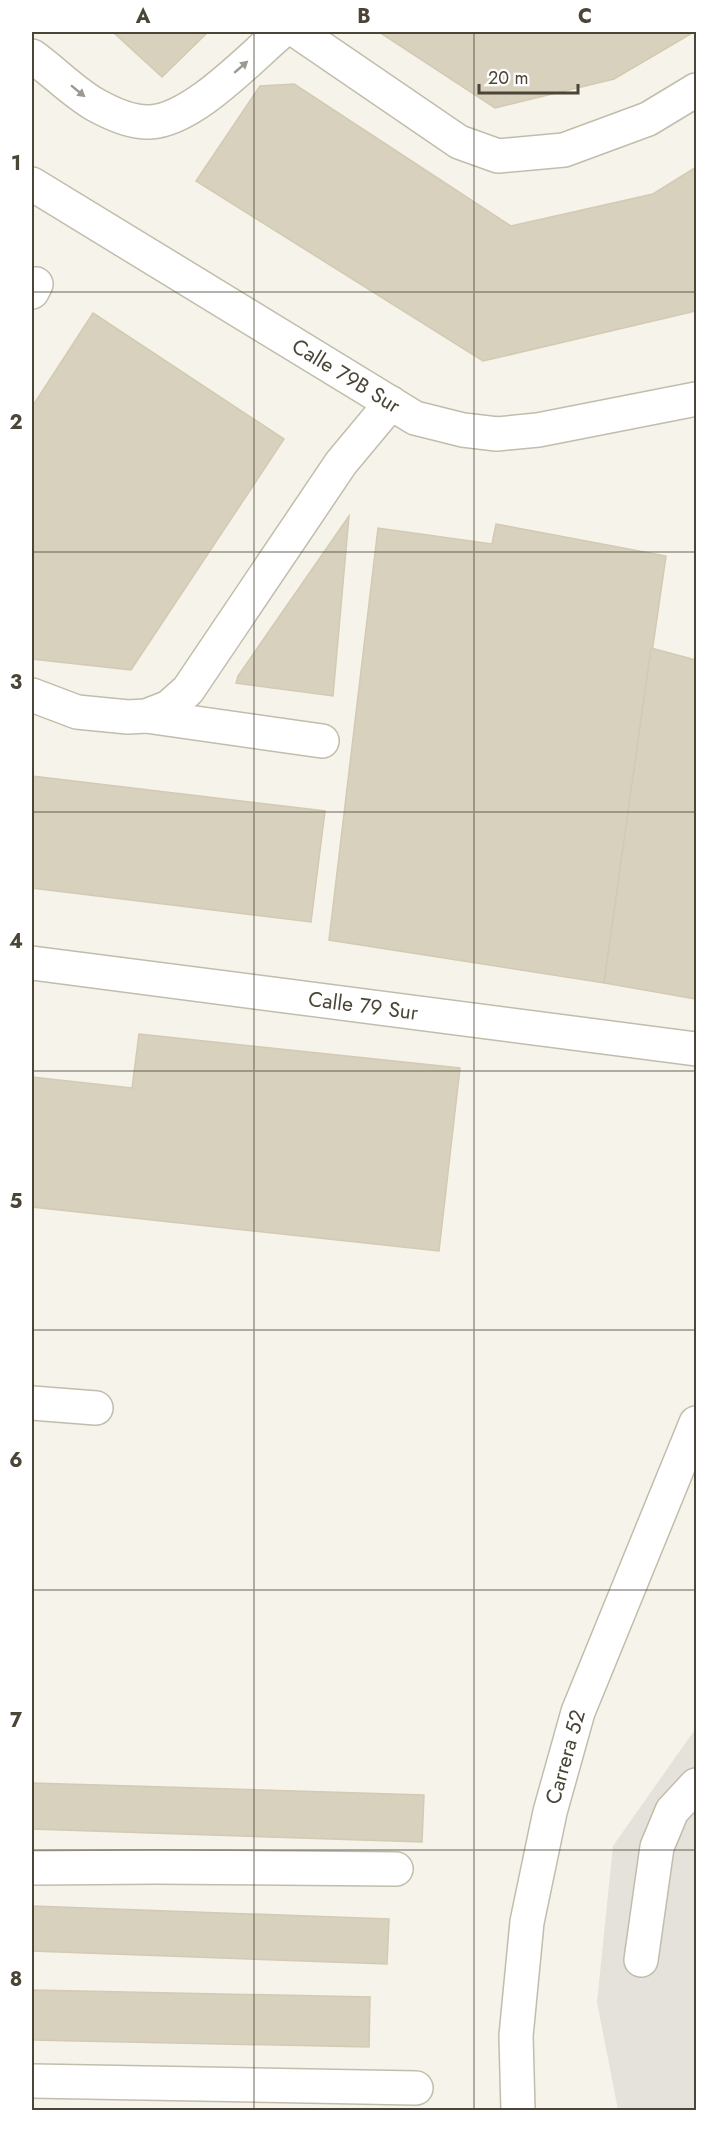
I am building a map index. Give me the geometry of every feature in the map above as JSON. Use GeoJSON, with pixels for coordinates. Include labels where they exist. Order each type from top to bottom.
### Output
{"type":"FeatureCollection","features":[{"type":"Feature","properties":{"kind":"street"},"geometry":{"type":"LineString","coordinates":[[32,56],[92,103],[119,117],[150,122],[177,115],[200,102],[281,32]]}},
{"type":"Feature","properties":{"kind":"street"},"geometry":{"type":"LineString","coordinates":[[298,32],[459,142],[498,156],[564,150],[648,119],[696,90]]}},
{"type":"Feature","properties":{"kind":"street","name":"Calle 79B Sur"},"geometry":{"type":"LineString","coordinates":[[32,184],[415,418],[463,430],[497,434],[538,430],[696,399]]}},
{"type":"Feature","properties":{"kind":"street"},"geometry":{"type":"LineString","coordinates":[[146,716],[170,707],[189,690],[341,463],[391,403]]}},
{"type":"Feature","properties":{"kind":"street"},"geometry":{"type":"LineString","coordinates":[[32,695],[77,712],[128,717],[146,716],[322,741]]}},
{"type":"Feature","properties":{"kind":"street","name":"Calle 79 Sur"},"geometry":{"type":"LineString","coordinates":[[32,963],[696,1050]]}},
{"type":"Feature","properties":{"kind":"street"},"geometry":{"type":"LineString","coordinates":[[32,1403],[96,1408]]}},
{"type":"Feature","properties":{"kind":"street","name":"Carrera 52"},"geometry":{"type":"LineString","coordinates":[[518,2110],[516,2036],[527,1922],[550,1812],[578,1713],[696,1423]]}},
{"type":"Feature","properties":{"kind":"street"},"geometry":{"type":"LineString","coordinates":[[640,1960],[657,1847],[672,1811],[696,1785]]}},
{"type":"Feature","properties":{"kind":"street"},"geometry":{"type":"LineString","coordinates":[[32,1868],[396,1869]]}},
{"type":"Feature","properties":{"kind":"street"},"geometry":{"type":"LineString","coordinates":[[32,2080],[417,2088]]}},
{"type":"Feature","properties":{"kind":"shaded area"},"geometry":{"type":"Polygon","coordinates":[[[696,1728],[696,2110],[618,2110],[597,2002],[613,1846],[696,1728]]]}},
{"type":"Feature","properties":{"kind":"building"},"geometry":{"type":"Polygon","coordinates":[[[113,32],[208,32],[162,77],[113,32]]]}},
{"type":"Feature","properties":{"kind":"building"},"geometry":{"type":"Polygon","coordinates":[[[379,32],[694,32],[614,79],[495,108],[379,32]]]}},
{"type":"Feature","properties":{"kind":"building"},"geometry":{"type":"Polygon","coordinates":[[[294,84],[511,226],[653,194],[696,167],[696,311],[483,361],[196,181],[260,86],[294,84]]]}},
{"type":"Feature","properties":{"kind":"building"},"geometry":{"type":"Polygon","coordinates":[[[93,313],[284,439],[131,670],[32,659],[32,407],[93,313]]]}},
{"type":"Feature","properties":{"kind":"building"},"geometry":{"type":"Polygon","coordinates":[[[349,516],[333,696],[236,683],[238,676],[349,516]]]}},
{"type":"Feature","properties":{"kind":"building"},"geometry":{"type":"Polygon","coordinates":[[[496,524],[666,556],[604,983],[329,940],[378,528],[492,544],[496,524]]]}},
{"type":"Feature","properties":{"kind":"building"},"geometry":{"type":"Polygon","coordinates":[[[651,648],[696,660],[696,999],[604,983],[651,648]]]}},
{"type":"Feature","properties":{"kind":"building"},"geometry":{"type":"Polygon","coordinates":[[[32,776],[325,811],[311,922],[32,888],[32,776]]]}},
{"type":"Feature","properties":{"kind":"building"},"geometry":{"type":"Polygon","coordinates":[[[139,1034],[460,1068],[439,1251],[32,1207],[32,1077],[132,1088],[139,1034]]]}},
{"type":"Feature","properties":{"kind":"building"},"geometry":{"type":"Polygon","coordinates":[[[32,1783],[424,1795],[422,1842],[32,1829],[32,1783]]]}},
{"type":"Feature","properties":{"kind":"building"},"geometry":{"type":"Polygon","coordinates":[[[32,1906],[389,1919],[387,1964],[32,1951],[32,1906]]]}},
{"type":"Feature","properties":{"kind":"building"},"geometry":{"type":"Polygon","coordinates":[[[32,1990],[370,1997],[369,2047],[32,2040],[32,1990]]]}}]}
